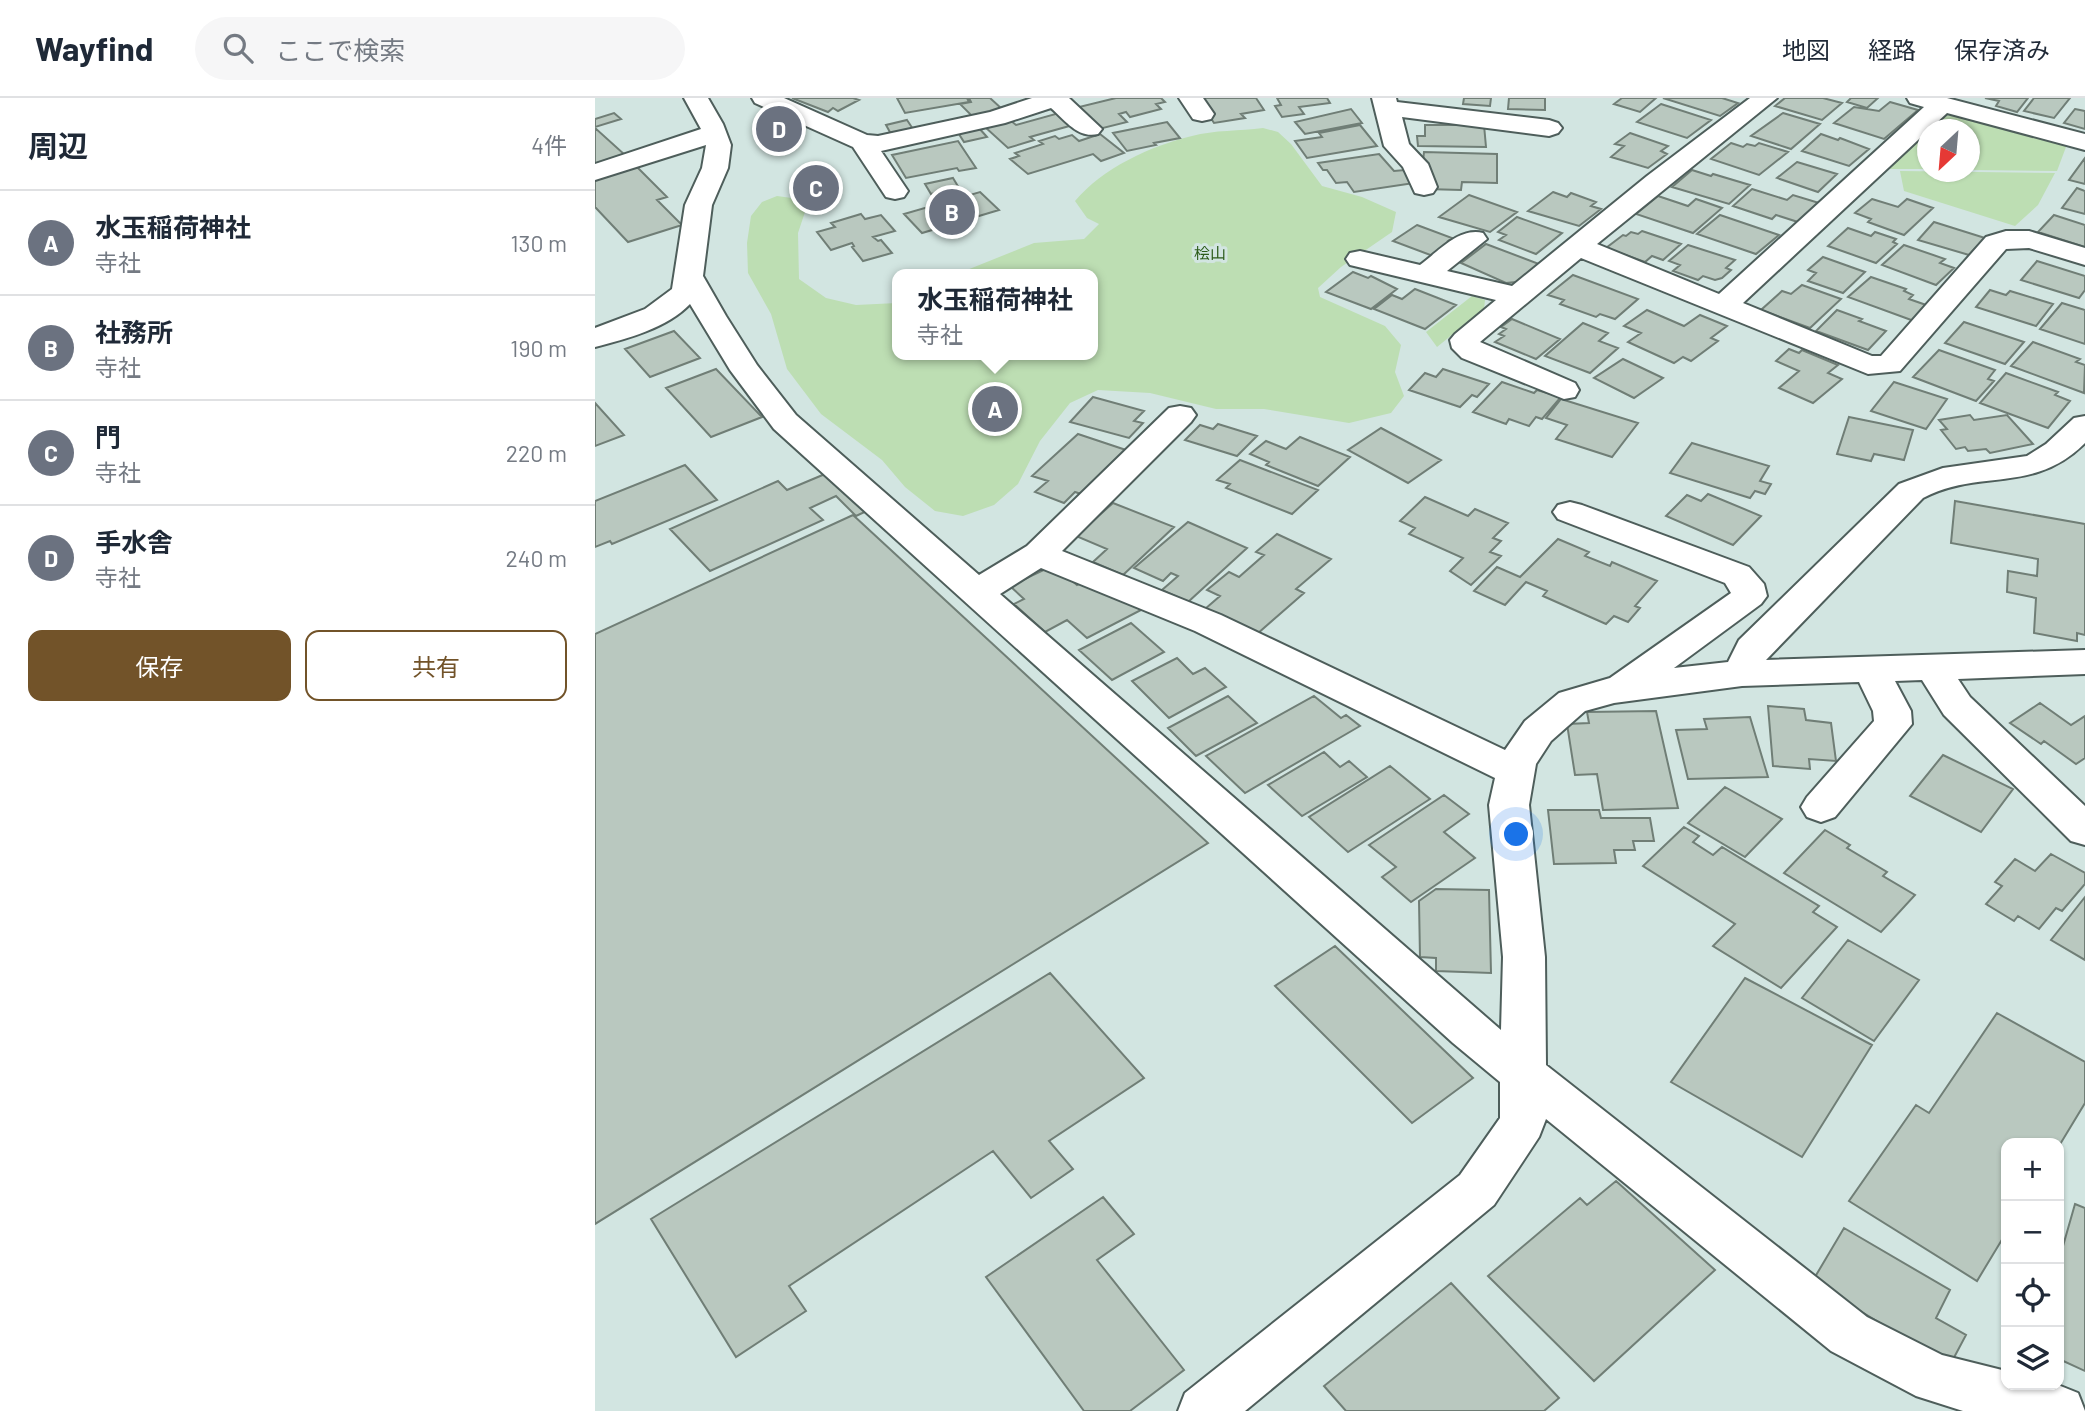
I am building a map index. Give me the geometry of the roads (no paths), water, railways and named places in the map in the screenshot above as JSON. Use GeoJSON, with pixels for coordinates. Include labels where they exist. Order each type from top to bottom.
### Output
{"type":"FeatureCollection","features":[{"type":"Feature","properties":{"kind":"street"},"geometry":{"type":"LineString","coordinates":[[595,338],[663,311],[686,291],[691,278],[690,254],[698,203],[713,172],[719,151],[714,133],[696,98]]}},
{"type":"Feature","properties":{"kind":"street"},"geometry":{"type":"LineString","coordinates":[[764,98],[862,142],[887,143],[1015,113],[1055,98],[1089,129]]}},
{"type":"Feature","properties":{"kind":"street"},"geometry":{"type":"LineString","coordinates":[[1564,390],[1473,352],[1465,345],[1468,336],[1765,98]]}},
{"type":"Feature","properties":{"kind":"street"},"geometry":{"type":"LineString","coordinates":[[1724,305],[1930,101],[2085,142]]}},
{"type":"Feature","properties":{"kind":"street"},"geometry":{"type":"LineString","coordinates":[[1423,187],[1415,164],[1397,146],[1386,103],[1549,128]]}},
{"type":"Feature","properties":{"kind":"street"},"geometry":{"type":"LineString","coordinates":[[595,172],[714,133]]}},
{"type":"Feature","properties":{"kind":"street"},"geometry":{"type":"LineString","coordinates":[[862,142],[895,191]]}},
{"type":"Feature","properties":{"kind":"street"},"geometry":{"type":"LineString","coordinates":[[1577,246],[1868,365],[1889,365],[1996,243],[2011,238],[2021,239],[2085,257]]}},
{"type":"Feature","properties":{"kind":"street"},"geometry":{"type":"LineString","coordinates":[[1425,274],[1473,239]]}},
{"type":"Feature","properties":{"kind":"street"},"geometry":{"type":"LineString","coordinates":[[1360,259],[1517,296]]}},
{"type":"Feature","properties":{"kind":"street"},"geometry":{"type":"LineString","coordinates":[[691,278],[718,331],[744,372],[785,422],[1524,1076],[1849,1334],[1934,1378],[2059,1411]]}},
{"type":"Feature","properties":{"kind":"street"},"geometry":{"type":"LineString","coordinates":[[976,593],[1039,554],[1180,415]]}},
{"type":"Feature","properties":{"kind":"street"},"geometry":{"type":"LineString","coordinates":[[1742,673],[1752,649],[1911,491],[1929,480],[1945,476],[2000,470],[2039,462],[2063,447],[2085,425]]}},
{"type":"Feature","properties":{"kind":"street"},"geometry":{"type":"LineString","coordinates":[[1570,512],[1737,575],[1747,584],[1749,590],[1749,596],[1742,603],[1619,690]]}},
{"type":"Feature","properties":{"kind":"street"},"geometry":{"type":"LineString","coordinates":[[1039,554],[1208,623],[1516,772]]}},
{"type":"Feature","properties":{"kind":"street"},"geometry":{"type":"LineString","coordinates":[[1204,1411],[1477,1190],[1523,1123],[1524,957],[1509,805],[1517,763],[1538,731],[1572,702],[1619,690],[1742,673],[2085,662]]}},
{"type":"Feature","properties":{"kind":"street"},"geometry":{"type":"LineString","coordinates":[[1931,665],[1957,705],[2085,830]]}},
{"type":"Feature","properties":{"kind":"street"},"geometry":{"type":"LineString","coordinates":[[1821,807],[1893,724],[1892,711],[1870,668]]}},
{"type":"Feature","properties":{"kind":"place","name":"手水舎"},"geometry":{"type":"Point","coordinates":[779,129]}},
{"type":"Feature","properties":{"kind":"place","name":"門"},"geometry":{"type":"Point","coordinates":[816,188]}},
{"type":"Feature","properties":{"kind":"place","name":"社務所"},"geometry":{"type":"Point","coordinates":[952,212]}},
{"type":"Feature","properties":{"kind":"place","name":"水玉稲荷神社"},"geometry":{"type":"Point","coordinates":[995,409]}},
{"type":"Feature","properties":{"kind":"park label","name":"桧山"},"geometry":{"type":"Point","coordinates":[1210,252]}}]}
